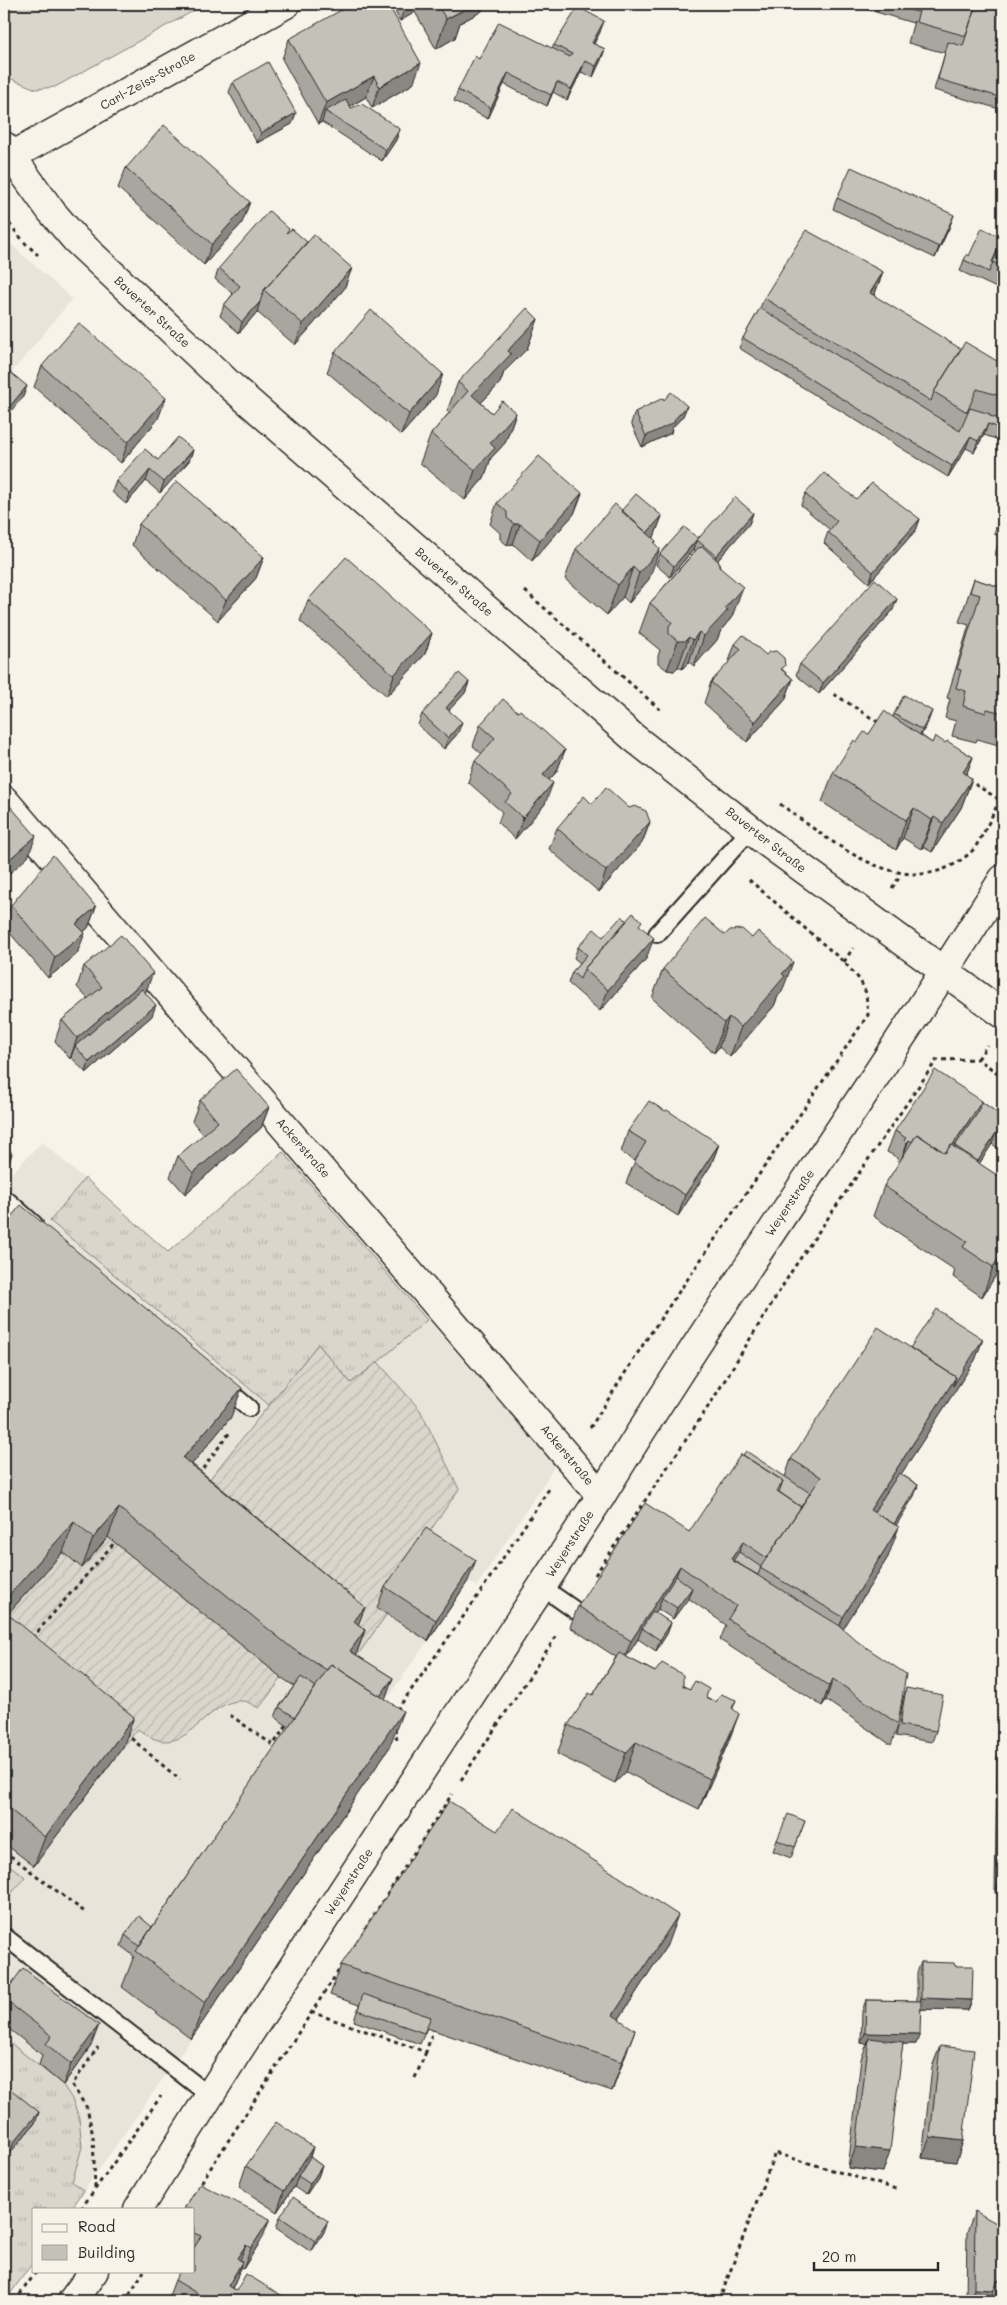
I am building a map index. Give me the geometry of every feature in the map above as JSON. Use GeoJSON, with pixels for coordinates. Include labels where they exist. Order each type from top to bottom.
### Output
{"type":"FeatureCollection","features":[{"type":"Feature","properties":{"kind":"main road","name":"Carl-Zeiss-Straße"},"geometry":{"type":"LineString","coordinates":[[7,152],[286,4]]}},
{"type":"Feature","properties":{"kind":"main road","name":"Baverter Straße"},"geometry":{"type":"LineString","coordinates":[[7,152],[51,211],[75,239],[232,387],[634,738],[751,829],[1003,1014]]}},
{"type":"Feature","properties":{"kind":"main road","name":"Ackerstraße"},"geometry":{"type":"LineString","coordinates":[[4,800],[601,1496]]}},
{"type":"Feature","properties":{"kind":"main road","name":"Weyerstraße"},"geometry":{"type":"LineString","coordinates":[[139,2208],[210,2095],[601,1496],[642,1428],[760,1247],[945,973],[1003,879]]}},
{"type":"Feature","properties":{"kind":"main road"},"geometry":{"type":"LineString","coordinates":[[72,2301],[93,2272]]}},
{"type":"Feature","properties":{"kind":"lane"},"geometry":{"type":"LineString","coordinates":[[657,934],[751,829]]}},
{"type":"Feature","properties":{"kind":"lane"},"geometry":{"type":"LineString","coordinates":[[4,1204],[8,1201],[45,1233]]}},
{"type":"Feature","properties":{"kind":"lane"},"geometry":{"type":"LineString","coordinates":[[211,1375],[249,1408]]}},
{"type":"Feature","properties":{"kind":"lane"},"geometry":{"type":"LineString","coordinates":[[542,1587],[579,1613]]}},
{"type":"Feature","properties":{"kind":"lane"},"geometry":{"type":"LineString","coordinates":[[4,1936],[210,2095]]}},
{"type":"Feature","properties":{"kind":"path"},"geometry":{"type":"LineString","coordinates":[[522,589],[664,713]]}},
{"type":"Feature","properties":{"kind":"path"},"geometry":{"type":"LineString","coordinates":[[834,694],[884,726]]}},
{"type":"Feature","properties":{"kind":"path"},"geometry":{"type":"LineString","coordinates":[[966,779],[1000,800]]}},
{"type":"Feature","properties":{"kind":"path"},"geometry":{"type":"LineString","coordinates":[[778,802],[870,864],[901,875],[921,876],[950,867],[972,852],[1003,793]]}},
{"type":"Feature","properties":{"kind":"path"},"geometry":{"type":"LineString","coordinates":[[611,1395],[646,1340],[868,1015],[866,992],[860,980],[844,962]]}},
{"type":"Feature","properties":{"kind":"path"},"geometry":{"type":"LineString","coordinates":[[936,1061],[978,1059],[1003,1077]]}},
{"type":"Feature","properties":{"kind":"path"},"geometry":{"type":"LineString","coordinates":[[194,1479],[249,1408]]}},
{"type":"Feature","properties":{"kind":"path"},"geometry":{"type":"LineString","coordinates":[[393,1716],[473,1603],[570,1458]]}},
{"type":"Feature","properties":{"kind":"path"},"geometry":{"type":"LineString","coordinates":[[30,1640],[114,1543]]}},
{"type":"Feature","properties":{"kind":"path"},"geometry":{"type":"LineString","coordinates":[[230,1715],[273,1746],[289,1722]]}},
{"type":"Feature","properties":{"kind":"path"},"geometry":{"type":"LineString","coordinates":[[394,1724],[397,1742]]}},
{"type":"Feature","properties":{"kind":"path"},"geometry":{"type":"LineString","coordinates":[[124,1732],[180,1780]]}},
{"type":"Feature","properties":{"kind":"path"},"geometry":{"type":"LineString","coordinates":[[4,1851],[86,1913]]}},
{"type":"Feature","properties":{"kind":"path"},"geometry":{"type":"LineString","coordinates":[[311,2012],[426,2052]]}},
{"type":"Feature","properties":{"kind":"path"},"geometry":{"type":"LineString","coordinates":[[415,2078],[433,2030]]}},
{"type":"Feature","properties":{"kind":"path"},"geometry":{"type":"LineString","coordinates":[[95,2188],[91,2127],[86,2108],[72,2085],[99,2045]]}},
{"type":"Feature","properties":{"kind":"path"},"geometry":{"type":"LineString","coordinates":[[82,2208],[179,2071]]}},
{"type":"Feature","properties":{"kind":"path"},"geometry":{"type":"LineString","coordinates":[[719,2301],[776,2153],[896,2189]]}},
{"type":"Feature","properties":{"kind":"path"},"geometry":{"type":"LineString","coordinates":[[15,2301],[36,2272]]}},
{"type":"Feature","properties":{"kind":"path"},"geometry":{"type":"LineString","coordinates":[[125,2301],[143,2272]]}},
{"type":"Feature","properties":{"kind":"shaded area"},"geometry":{"type":"Polygon","coordinates":[[[4,238],[72,299],[4,382],[4,238]]]}},
{"type":"Feature","properties":{"kind":"shaded area"},"geometry":{"type":"Polygon","coordinates":[[[42,1142],[168,1252],[282,1152],[555,1466],[477,1586],[468,1582],[365,1731],[389,1748],[191,2039],[72,2208],[32,2208],[32,2264],[4,2301],[4,1181],[42,1142]]]}},
{"type":"Feature","properties":{"kind":"green space"},"geometry":{"type":"Polygon","coordinates":[[[4,4],[206,4],[55,87],[36,89],[4,76],[4,4]]]}},
{"type":"Feature","properties":{"kind":"green space"},"geometry":{"type":"Polygon","coordinates":[[[283,1152],[427,1320],[351,1383],[318,1344],[269,1405],[50,1221],[85,1178],[168,1252],[283,1152]]]}},
{"type":"Feature","properties":{"kind":"green space"},"geometry":{"type":"Polygon","coordinates":[[[318,1344],[351,1383],[378,1362],[420,1410],[459,1489],[377,1608],[387,1614],[354,1660],[191,1502],[318,1344]]]}},
{"type":"Feature","properties":{"kind":"green space"},"geometry":{"type":"Polygon","coordinates":[[[108,1537],[282,1678],[259,1708],[244,1701],[228,1703],[216,1710],[182,1737],[169,1741],[155,1739],[138,1729],[123,1747],[4,1618],[63,1552],[108,1537]]]}},
{"type":"Feature","properties":{"kind":"green space"},"geometry":{"type":"Polygon","coordinates":[[[4,1861],[25,1877],[6,1900],[4,1898],[4,1861]]]}},
{"type":"Feature","properties":{"kind":"green space"},"geometry":{"type":"Polygon","coordinates":[[[4,2038],[63,2085],[72,2099],[79,2118],[82,2147],[72,2182],[84,2191],[72,2208],[32,2208],[32,2264],[4,2301],[4,2038]]]}},
{"type":"Feature","properties":{"kind":"building"},"geometry":{"type":"Polygon","coordinates":[[[352,4],[388,4],[421,63],[379,87],[374,76],[326,103],[289,39],[352,4]]]}},
{"type":"Feature","properties":{"kind":"building"},"geometry":{"type":"Polygon","coordinates":[[[401,4],[415,4],[404,10],[401,4]]]}},
{"type":"Feature","properties":{"kind":"building"},"geometry":{"type":"Polygon","coordinates":[[[437,4],[462,4],[465,9],[446,19],[437,4]]]}},
{"type":"Feature","properties":{"kind":"building"},"geometry":{"type":"Polygon","coordinates":[[[889,4],[920,4],[917,12],[889,4]]]}},
{"type":"Feature","properties":{"kind":"building"},"geometry":{"type":"Polygon","coordinates":[[[921,4],[976,4],[966,36],[916,22],[921,4]]]}},
{"type":"Feature","properties":{"kind":"building"},"geometry":{"type":"Polygon","coordinates":[[[976,4],[1003,4],[1003,98],[938,79],[948,42],[963,46],[976,4]]]}},
{"type":"Feature","properties":{"kind":"building"},"geometry":{"type":"Polygon","coordinates":[[[578,7],[604,21],[592,43],[605,49],[596,66],[585,61],[571,89],[557,82],[551,95],[508,73],[491,108],[458,90],[475,56],[479,59],[499,22],[570,57],[572,54],[554,45],[578,7]]]}},
{"type":"Feature","properties":{"kind":"building"},"geometry":{"type":"Polygon","coordinates":[[[268,62],[296,113],[261,133],[233,82],[268,62]]]}},
{"type":"Feature","properties":{"kind":"building"},"geometry":{"type":"Polygon","coordinates":[[[346,100],[351,108],[362,104],[400,129],[386,150],[325,111],[346,100]]]}},
{"type":"Feature","properties":{"kind":"building"},"geometry":{"type":"Polygon","coordinates":[[[164,125],[250,202],[212,244],[126,168],[164,125]]]}},
{"type":"Feature","properties":{"kind":"building"},"geometry":{"type":"Polygon","coordinates":[[[851,167],[954,215],[939,247],[837,198],[851,167]]]}},
{"type":"Feature","properties":{"kind":"building"},"geometry":{"type":"Polygon","coordinates":[[[269,211],[289,229],[286,233],[292,229],[307,242],[264,290],[260,302],[242,322],[224,305],[240,286],[219,268],[269,211]]]}},
{"type":"Feature","properties":{"kind":"building"},"geometry":{"type":"Polygon","coordinates":[[[982,228],[1003,238],[989,272],[964,260],[967,254],[969,256],[982,228]]]}},
{"type":"Feature","properties":{"kind":"building"},"geometry":{"type":"Polygon","coordinates":[[[806,230],[883,272],[870,293],[961,349],[934,392],[931,401],[764,298],[806,230]]]}},
{"type":"Feature","properties":{"kind":"building"},"geometry":{"type":"Polygon","coordinates":[[[314,235],[352,268],[303,324],[264,290],[314,235]]]}},
{"type":"Feature","properties":{"kind":"building"},"geometry":{"type":"Polygon","coordinates":[[[1003,237],[1003,266],[992,262],[1003,237]]]}},
{"type":"Feature","properties":{"kind":"building"},"geometry":{"type":"Polygon","coordinates":[[[527,308],[538,319],[508,351],[511,354],[472,395],[492,413],[502,401],[516,413],[490,443],[495,448],[475,470],[431,434],[468,391],[458,382],[527,308]]]}},
{"type":"Feature","properties":{"kind":"building"},"geometry":{"type":"Polygon","coordinates":[[[760,308],[960,431],[970,408],[1003,420],[1003,429],[988,424],[978,441],[970,437],[952,466],[743,338],[760,308]]]}},
{"type":"Feature","properties":{"kind":"building"},"geometry":{"type":"Polygon","coordinates":[[[371,310],[443,374],[409,414],[335,352],[371,310]]]}},
{"type":"Feature","properties":{"kind":"building"},"geometry":{"type":"Polygon","coordinates":[[[79,323],[166,398],[128,442],[42,366],[79,323]]]}},
{"type":"Feature","properties":{"kind":"building"},"geometry":{"type":"Polygon","coordinates":[[[965,342],[1002,364],[998,374],[1003,375],[997,395],[977,389],[967,412],[934,392],[965,342]]]}},
{"type":"Feature","properties":{"kind":"building"},"geometry":{"type":"Polygon","coordinates":[[[10,372],[27,386],[4,413],[4,379],[10,372]]]}},
{"type":"Feature","properties":{"kind":"building"},"geometry":{"type":"Polygon","coordinates":[[[1003,376],[1003,391],[999,390],[1003,376]]]}},
{"type":"Feature","properties":{"kind":"building"},"geometry":{"type":"Polygon","coordinates":[[[671,392],[687,406],[674,420],[675,422],[646,436],[635,412],[663,398],[664,400],[671,392]]]}},
{"type":"Feature","properties":{"kind":"building"},"geometry":{"type":"Polygon","coordinates":[[[178,437],[193,450],[164,482],[150,470],[130,494],[116,481],[145,449],[158,460],[178,437]]]}},
{"type":"Feature","properties":{"kind":"building"},"geometry":{"type":"Polygon","coordinates":[[[539,456],[582,493],[540,540],[520,524],[514,524],[507,518],[507,512],[497,503],[539,456]]]}},
{"type":"Feature","properties":{"kind":"building"},"geometry":{"type":"Polygon","coordinates":[[[824,473],[856,499],[872,483],[920,519],[873,572],[828,532],[837,521],[805,494],[824,473]]]}},
{"type":"Feature","properties":{"kind":"building"},"geometry":{"type":"Polygon","coordinates":[[[177,481],[264,557],[226,600],[139,524],[177,481]]]}},
{"type":"Feature","properties":{"kind":"building"},"geometry":{"type":"Polygon","coordinates":[[[636,494],[662,516],[647,533],[621,511],[636,494]]]}},
{"type":"Feature","properties":{"kind":"building"},"geometry":{"type":"Polygon","coordinates":[[[735,497],[753,513],[716,556],[697,540],[735,497]]]}},
{"type":"Feature","properties":{"kind":"building"},"geometry":{"type":"Polygon","coordinates":[[[615,504],[656,541],[654,543],[660,549],[639,573],[633,567],[618,585],[576,549],[615,504]]]}},
{"type":"Feature","properties":{"kind":"building"},"geometry":{"type":"Polygon","coordinates":[[[684,527],[698,538],[674,566],[660,554],[684,527]]]}},
{"type":"Feature","properties":{"kind":"building"},"geometry":{"type":"Polygon","coordinates":[[[703,547],[719,562],[719,567],[743,587],[725,608],[728,610],[704,636],[699,632],[693,640],[689,637],[685,641],[678,641],[669,634],[669,626],[672,622],[650,603],[698,548],[703,547]]]}},
{"type":"Feature","properties":{"kind":"building"},"geometry":{"type":"Polygon","coordinates":[[[346,557],[432,633],[394,675],[308,600],[346,557]]]}},
{"type":"Feature","properties":{"kind":"building"},"geometry":{"type":"Polygon","coordinates":[[[875,579],[897,599],[823,683],[800,664],[875,579]]]}},
{"type":"Feature","properties":{"kind":"building"},"geometry":{"type":"Polygon","coordinates":[[[974,579],[1003,588],[1003,713],[987,709],[986,713],[963,706],[966,691],[956,688],[961,670],[957,669],[980,595],[970,592],[974,579]]]}},
{"type":"Feature","properties":{"kind":"building"},"geometry":{"type":"Polygon","coordinates":[[[743,635],[766,655],[769,652],[776,651],[784,658],[785,666],[781,669],[793,679],[755,722],[711,682],[741,649],[735,644],[743,635]]]}},
{"type":"Feature","properties":{"kind":"building"},"geometry":{"type":"Polygon","coordinates":[[[459,673],[469,682],[446,708],[462,722],[448,738],[422,714],[459,673]]]}},
{"type":"Feature","properties":{"kind":"building"},"geometry":{"type":"Polygon","coordinates":[[[904,695],[932,711],[922,730],[894,714],[904,695]]]}},
{"type":"Feature","properties":{"kind":"building"},"geometry":{"type":"Polygon","coordinates":[[[503,699],[518,712],[520,710],[565,750],[543,775],[553,783],[523,818],[505,802],[512,794],[475,761],[495,738],[480,725],[503,699]]]}},
{"type":"Feature","properties":{"kind":"building"},"geometry":{"type":"Polygon","coordinates":[[[884,711],[932,743],[935,736],[973,757],[963,772],[972,779],[943,823],[934,817],[932,820],[914,808],[906,820],[833,773],[854,740],[857,742],[864,732],[869,734],[884,711]]]}},
{"type":"Feature","properties":{"kind":"building"},"geometry":{"type":"Polygon","coordinates":[[[606,787],[629,808],[635,806],[646,811],[650,822],[606,871],[557,828],[584,796],[592,804],[606,787]]]}},
{"type":"Feature","properties":{"kind":"building"},"geometry":{"type":"Polygon","coordinates":[[[4,799],[36,836],[4,864],[4,799]]]}},
{"type":"Feature","properties":{"kind":"building"},"geometry":{"type":"Polygon","coordinates":[[[53,855],[96,907],[76,924],[85,933],[55,957],[11,905],[53,855]]]}},
{"type":"Feature","properties":{"kind":"building"},"geometry":{"type":"Polygon","coordinates":[[[633,913],[642,921],[639,925],[654,938],[608,990],[584,969],[633,913]]]}},
{"type":"Feature","properties":{"kind":"building"},"geometry":{"type":"Polygon","coordinates":[[[622,916],[627,921],[584,969],[580,979],[572,972],[587,955],[578,947],[594,929],[603,937],[622,916]]]}},
{"type":"Feature","properties":{"kind":"building"},"geometry":{"type":"Polygon","coordinates":[[[705,918],[725,935],[730,930],[742,929],[752,938],[758,931],[793,962],[782,974],[785,976],[741,1027],[729,1017],[724,1023],[663,969],[705,918]]]}},
{"type":"Feature","properties":{"kind":"building"},"geometry":{"type":"Polygon","coordinates":[[[121,935],[153,973],[77,1038],[62,1020],[102,987],[84,966],[121,935]]]}},
{"type":"Feature","properties":{"kind":"building"},"geometry":{"type":"Polygon","coordinates":[[[142,989],[156,1005],[89,1062],[75,1046],[142,989]]]}},
{"type":"Feature","properties":{"kind":"building"},"geometry":{"type":"Polygon","coordinates":[[[236,1069],[269,1107],[193,1173],[178,1156],[218,1122],[200,1100],[236,1069]]]}},
{"type":"Feature","properties":{"kind":"building"},"geometry":{"type":"Polygon","coordinates":[[[935,1070],[982,1101],[952,1146],[945,1153],[917,1134],[912,1142],[909,1140],[907,1143],[904,1140],[906,1138],[895,1131],[935,1070]]]}},
{"type":"Feature","properties":{"kind":"building"},"geometry":{"type":"Polygon","coordinates":[[[649,1101],[665,1111],[667,1110],[719,1144],[685,1195],[634,1162],[646,1142],[628,1131],[649,1101]]]}},
{"type":"Feature","properties":{"kind":"building"},"geometry":{"type":"Polygon","coordinates":[[[982,1102],[1003,1117],[1003,1135],[1002,1137],[996,1133],[978,1161],[955,1146],[979,1111],[982,1102]]]}},
{"type":"Feature","properties":{"kind":"building"},"geometry":{"type":"Polygon","coordinates":[[[917,1134],[945,1153],[951,1145],[1003,1179],[1003,1251],[993,1267],[963,1247],[967,1241],[884,1186],[917,1134]]]}},
{"type":"Feature","properties":{"kind":"building"},"geometry":{"type":"Polygon","coordinates":[[[4,1141],[12,1154],[4,1159],[4,1141]]]}},
{"type":"Feature","properties":{"kind":"building"},"geometry":{"type":"Polygon","coordinates":[[[21,1205],[242,1388],[183,1458],[365,1607],[354,1621],[365,1630],[350,1651],[393,1678],[380,1696],[331,1664],[327,1670],[293,1649],[119,1508],[93,1538],[74,1522],[4,1603],[4,1225],[21,1205]]]}},
{"type":"Feature","properties":{"kind":"building"},"geometry":{"type":"Polygon","coordinates":[[[936,1309],[983,1339],[953,1386],[956,1377],[910,1348],[936,1309]]]}},
{"type":"Feature","properties":{"kind":"building"},"geometry":{"type":"Polygon","coordinates":[[[878,1327],[956,1377],[870,1510],[899,1527],[843,1617],[760,1568],[821,1477],[791,1459],[878,1327]]]}},
{"type":"Feature","properties":{"kind":"building"},"geometry":{"type":"Polygon","coordinates":[[[746,1451],[810,1493],[801,1507],[779,1492],[783,1481],[743,1455],[746,1451]]]}},
{"type":"Feature","properties":{"kind":"building"},"geometry":{"type":"Polygon","coordinates":[[[741,1454],[783,1481],[777,1491],[801,1507],[767,1558],[743,1542],[731,1559],[840,1626],[858,1642],[906,1674],[898,1724],[833,1679],[829,1686],[728,1619],[736,1606],[680,1566],[631,1641],[578,1606],[645,1503],[689,1532],[741,1454]]]}},
{"type":"Feature","properties":{"kind":"building"},"geometry":{"type":"Polygon","coordinates":[[[899,1473],[918,1485],[894,1524],[874,1512],[899,1473]]]}},
{"type":"Feature","properties":{"kind":"building"},"geometry":{"type":"Polygon","coordinates":[[[426,1528],[476,1560],[436,1620],[385,1587],[426,1528]]]}},
{"type":"Feature","properties":{"kind":"building"},"geometry":{"type":"Polygon","coordinates":[[[739,1552],[761,1567],[758,1575],[733,1561],[739,1552]]]}},
{"type":"Feature","properties":{"kind":"building"},"geometry":{"type":"Polygon","coordinates":[[[676,1576],[692,1588],[677,1608],[662,1598],[676,1576]]]}},
{"type":"Feature","properties":{"kind":"building"},"geometry":{"type":"Polygon","coordinates":[[[4,1611],[134,1717],[45,1837],[4,1805],[4,1611]]]}},
{"type":"Feature","properties":{"kind":"building"},"geometry":{"type":"Polygon","coordinates":[[[653,1611],[671,1623],[660,1640],[642,1628],[653,1611]]]}},
{"type":"Feature","properties":{"kind":"building"},"geometry":{"type":"Polygon","coordinates":[[[619,1653],[655,1672],[662,1663],[683,1675],[683,1686],[690,1689],[695,1681],[709,1689],[706,1697],[716,1702],[721,1694],[736,1700],[732,1708],[739,1714],[710,1779],[636,1742],[626,1753],[568,1725],[589,1693],[593,1695],[619,1653]]]}},
{"type":"Feature","properties":{"kind":"building"},"geometry":{"type":"Polygon","coordinates":[[[331,1664],[403,1711],[205,2003],[136,1951],[331,1664]]]}},
{"type":"Feature","properties":{"kind":"building"},"geometry":{"type":"Polygon","coordinates":[[[301,1677],[316,1687],[295,1717],[279,1707],[301,1677]]]}},
{"type":"Feature","properties":{"kind":"building"},"geometry":{"type":"Polygon","coordinates":[[[906,1688],[943,1695],[936,1731],[900,1725],[906,1688]]]}},
{"type":"Feature","properties":{"kind":"building"},"geometry":{"type":"Polygon","coordinates":[[[449,1801],[497,1831],[513,1808],[678,1915],[613,2015],[635,2030],[622,2062],[341,1965],[449,1801]]]}},
{"type":"Feature","properties":{"kind":"building"},"geometry":{"type":"Polygon","coordinates":[[[788,1814],[805,1821],[795,1847],[777,1840],[788,1814]]]}},
{"type":"Feature","properties":{"kind":"building"},"geometry":{"type":"Polygon","coordinates":[[[139,1916],[152,1927],[139,1946],[125,1935],[139,1916]]]}},
{"type":"Feature","properties":{"kind":"building"},"geometry":{"type":"Polygon","coordinates":[[[921,1962],[954,1963],[955,1966],[973,1966],[972,2000],[921,1998],[921,1962]]]}},
{"type":"Feature","properties":{"kind":"building"},"geometry":{"type":"Polygon","coordinates":[[[23,1968],[99,2025],[71,2064],[46,2044],[52,2036],[4,1999],[4,1994],[23,1968]]]}},
{"type":"Feature","properties":{"kind":"building"},"geometry":{"type":"Polygon","coordinates":[[[363,1994],[431,2017],[424,2033],[358,2010],[363,1994]]]}},
{"type":"Feature","properties":{"kind":"building"},"geometry":{"type":"Polygon","coordinates":[[[866,2000],[921,2001],[920,2034],[865,2033],[866,2000]]]}},
{"type":"Feature","properties":{"kind":"building"},"geometry":{"type":"Polygon","coordinates":[[[869,2038],[903,2042],[890,2151],[856,2147],[869,2038]]]}},
{"type":"Feature","properties":{"kind":"building"},"geometry":{"type":"Polygon","coordinates":[[[940,2046],[974,2050],[963,2141],[930,2137],[940,2046]]]}},
{"type":"Feature","properties":{"kind":"building"},"geometry":{"type":"Polygon","coordinates":[[[9,2088],[39,2112],[14,2142],[4,2133],[4,2095],[9,2088]]]}},
{"type":"Feature","properties":{"kind":"building"},"geometry":{"type":"Polygon","coordinates":[[[276,2122],[313,2147],[284,2191],[246,2166],[276,2122]]]}},
{"type":"Feature","properties":{"kind":"building"},"geometry":{"type":"Polygon","coordinates":[[[310,2157],[322,2166],[310,2184],[298,2176],[310,2157]]]}},
{"type":"Feature","properties":{"kind":"building"},"geometry":{"type":"Polygon","coordinates":[[[200,2184],[270,2219],[251,2248],[246,2245],[237,2258],[242,2262],[228,2286],[236,2291],[246,2274],[286,2298],[284,2301],[210,2301],[175,2280],[179,2272],[195,2272],[195,2246],[201,2236],[195,2233],[195,2208],[185,2208],[200,2184]]]}},
{"type":"Feature","properties":{"kind":"building"},"geometry":{"type":"Polygon","coordinates":[[[293,2197],[328,2221],[315,2241],[280,2217],[293,2197]]]}},
{"type":"Feature","properties":{"kind":"building"},"geometry":{"type":"Polygon","coordinates":[[[975,2211],[1003,2227],[1003,2281],[997,2281],[994,2290],[974,2289],[975,2211]]]}},
{"type":"Feature","properties":{"kind":"building"},"geometry":{"type":"Polygon","coordinates":[[[997,2281],[1003,2281],[1003,2301],[997,2301],[997,2281]]]}}]}
